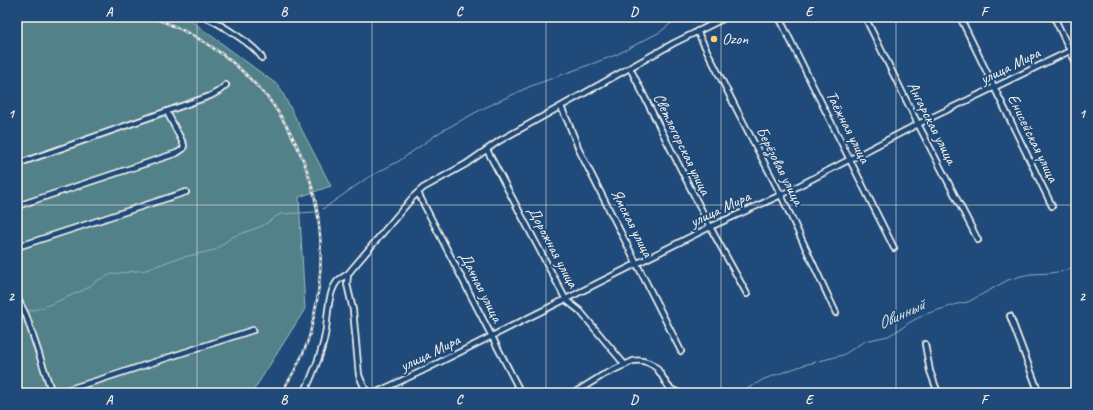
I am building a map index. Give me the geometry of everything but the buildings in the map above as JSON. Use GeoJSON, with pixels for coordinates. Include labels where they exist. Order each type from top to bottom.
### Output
{"type":"FeatureCollection","features":[{"type":"Feature","properties":{"kind":"street"},"geometry":{"type":"LineString","coordinates":[[204,17],[229,30],[256,50],[262,58]]}},
{"type":"Feature","properties":{"kind":"street"},"geometry":{"type":"LineString","coordinates":[[304,393],[325,336],[331,294],[335,284],[348,274],[413,197],[423,188],[466,164],[499,141],[697,31],[727,17]]}},
{"type":"Feature","properties":{"kind":"street","name":"Таёжная улица"},"geometry":{"type":"LineString","coordinates":[[780,17],[894,248]]}},
{"type":"Feature","properties":{"kind":"street","name":"Ангарская улица"},"geometry":{"type":"LineString","coordinates":[[865,17],[978,240]]}},
{"type":"Feature","properties":{"kind":"street","name":"Енисейская улица"},"geometry":{"type":"LineString","coordinates":[[960,17],[1052,206]]}},
{"type":"Feature","properties":{"kind":"street"},"geometry":{"type":"LineString","coordinates":[[1054,17],[1076,63]]}},
{"type":"Feature","properties":{"kind":"street","name":"Берёзовая улица"},"geometry":{"type":"LineString","coordinates":[[697,31],[781,195],[836,313]]}},
{"type":"Feature","properties":{"kind":"street","name":"улица Мира"},"geometry":{"type":"LineString","coordinates":[[375,393],[566,300],[638,263],[781,195],[918,124],[1076,48]]}},
{"type":"Feature","properties":{"kind":"street","name":"Светлогорская улица"},"geometry":{"type":"LineString","coordinates":[[630,68],[710,228],[746,294]]}},
{"type":"Feature","properties":{"kind":"street"},"geometry":{"type":"LineString","coordinates":[[17,164],[210,96],[226,85]]}},
{"type":"Feature","properties":{"kind":"street","name":"Ямская улица"},"geometry":{"type":"LineString","coordinates":[[561,107],[580,152],[682,350]]}},
{"type":"Feature","properties":{"kind":"street"},"geometry":{"type":"LineString","coordinates":[[17,206],[177,153],[183,149],[184,145],[167,112]]}},
{"type":"Feature","properties":{"kind":"street","name":"Дорожная улица"},"geometry":{"type":"LineString","coordinates":[[487,150],[566,300],[580,311],[625,364]]}},
{"type":"Feature","properties":{"kind":"street"},"geometry":{"type":"LineString","coordinates":[[17,247],[186,192]]}},
{"type":"Feature","properties":{"kind":"street","name":"Дачная улица"},"geometry":{"type":"LineString","coordinates":[[418,193],[521,393]]}},
{"type":"Feature","properties":{"kind":"street"},"geometry":{"type":"LineString","coordinates":[[348,274],[347,284],[353,310],[359,375],[367,393]]}},
{"type":"Feature","properties":{"kind":"street"},"geometry":{"type":"LineString","coordinates":[[17,297],[26,315],[52,393]]}},
{"type":"Feature","properties":{"kind":"street"},"geometry":{"type":"LineString","coordinates":[[1010,316],[1039,393]]}},
{"type":"Feature","properties":{"kind":"street"},"geometry":{"type":"LineString","coordinates":[[56,393],[253,330]]}},
{"type":"Feature","properties":{"kind":"street"},"geometry":{"type":"LineString","coordinates":[[925,344],[930,371],[938,393]]}},
{"type":"Feature","properties":{"kind":"street"},"geometry":{"type":"LineString","coordinates":[[574,393],[603,375],[625,364],[638,360],[643,360],[650,363],[657,369],[668,386],[679,393]]}},
{"type":"Feature","properties":{"kind":"green space"},"geometry":{"type":"Polygon","coordinates":[[[17,17],[186,17],[279,86],[331,186],[299,197],[305,309],[252,393],[17,393],[17,17]]]}},
{"type":"Feature","properties":{"kind":"waterway"},"geometry":{"type":"LineString","coordinates":[[323,209],[367,178],[399,161],[440,132],[482,109],[531,86],[616,55],[660,32],[679,17]]}},
{"type":"Feature","properties":{"kind":"waterway"},"geometry":{"type":"LineString","coordinates":[[28,311],[42,308],[88,288],[96,281],[112,274],[146,270],[175,259],[215,250],[232,237],[262,226],[280,214],[315,212]]}},
{"type":"Feature","properties":{"kind":"waterway","name":"Овинный"},"geometry":{"type":"LineString","coordinates":[[740,393],[764,379],[804,365],[843,355],[865,341],[888,336],[926,314],[968,302],[1008,280],[1031,274],[1063,271],[1076,266]]}},
{"type":"Feature","properties":{"kind":"waterway"},"geometry":{"type":"LineString","coordinates":[[17,314],[22,313]]}},
{"type":"Feature","properties":{"kind":"railway"},"geometry":{"type":"LineString","coordinates":[[151,17],[194,36],[221,54],[245,74],[267,97],[279,114],[293,137],[304,162],[315,200],[318,219],[321,258],[320,277],[318,297],[307,344],[297,366],[281,393]]}},
{"type":"Feature","properties":{"kind":"place","name":"Ozon"},"geometry":{"type":"Point","coordinates":[714,39]}}]}
